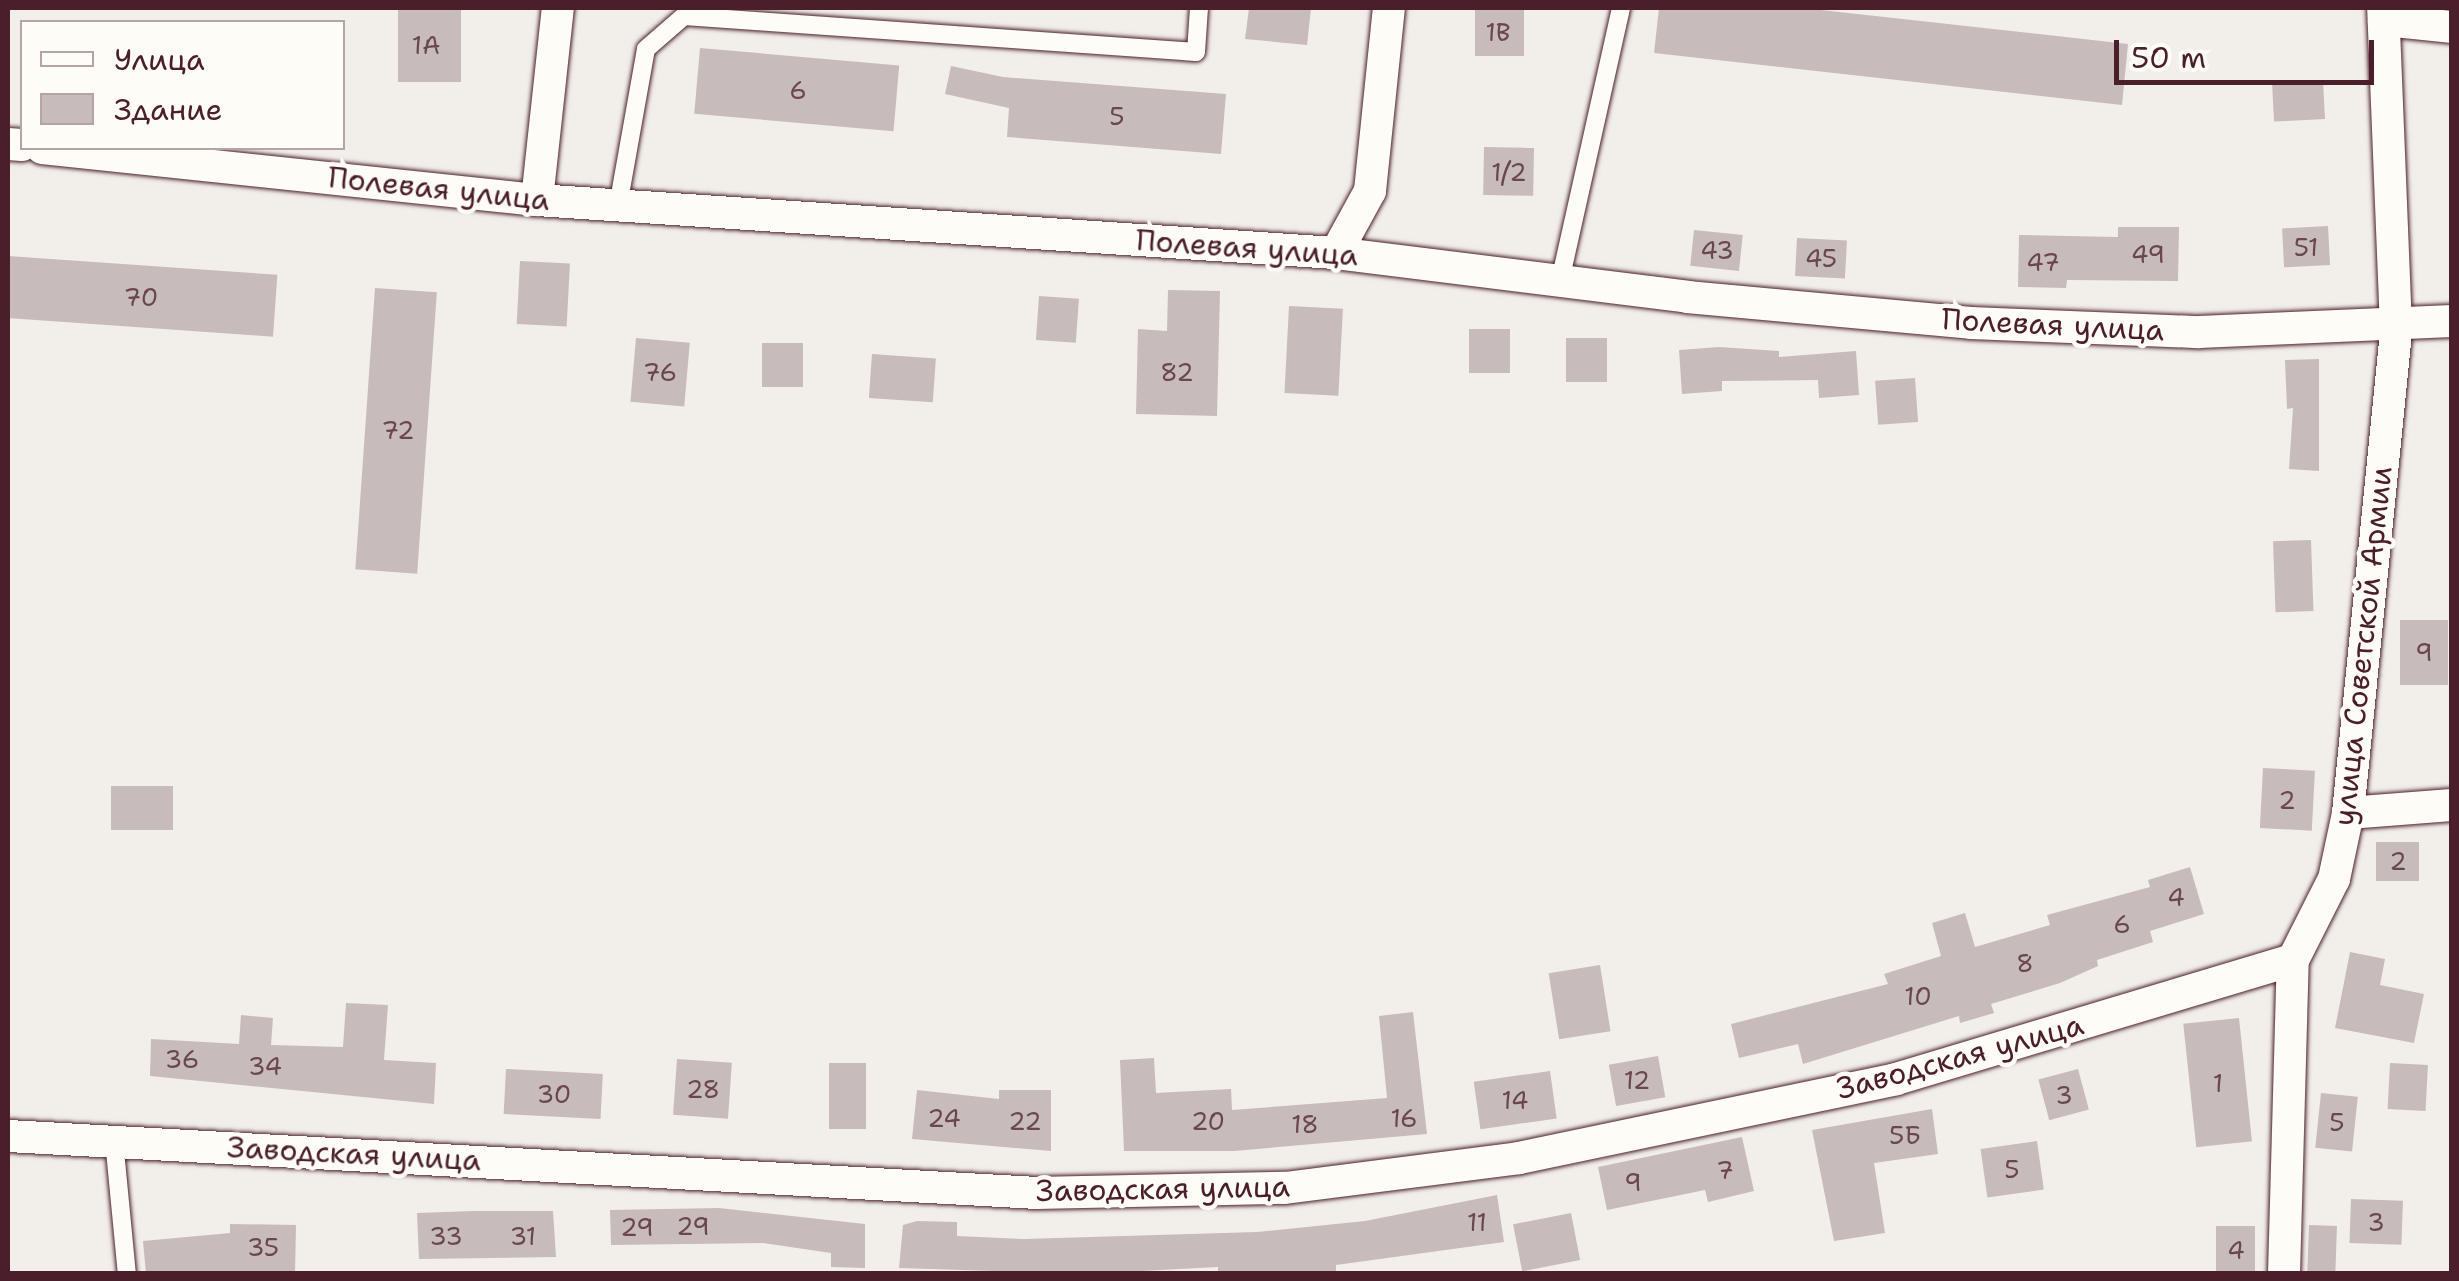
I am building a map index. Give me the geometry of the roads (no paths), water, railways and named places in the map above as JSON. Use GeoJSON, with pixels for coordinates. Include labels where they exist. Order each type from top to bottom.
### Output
{"type":"FeatureCollection","features":[{"type":"Feature","properties":{"kind":"street"},"geometry":{"type":"LineString","coordinates":[[537,200],[558,8]]}},
{"type":"Feature","properties":{"kind":"street"},"geometry":{"type":"LineString","coordinates":[[1336,253],[1370,191],[1389,8]]}},
{"type":"Feature","properties":{"kind":"street"},"geometry":{"type":"LineString","coordinates":[[2383,14],[2452,27]]}},
{"type":"Feature","properties":{"kind":"street","name":"улица Советской Армии"},"geometry":{"type":"LineString","coordinates":[[2284,1274],[2293,960],[2334,879],[2348,814],[2396,328],[2383,14]]}},
{"type":"Feature","properties":{"kind":"street","name":"Полевая улица"},"geometry":{"type":"LineString","coordinates":[[61,150],[537,200],[1336,253],[1560,282],[1970,323],[2199,332],[2396,328],[2452,321]]}},
{"type":"Feature","properties":{"kind":"street"},"geometry":{"type":"LineString","coordinates":[[2348,814],[2452,805]]}},
{"type":"Feature","properties":{"kind":"street","name":"Заводская улица"},"geometry":{"type":"LineString","coordinates":[[8,1136],[1036,1193],[1285,1188],[1518,1158],[1896,1079],[2293,960]]}},
{"type":"Feature","properties":{"kind":"lane"},"geometry":{"type":"LineString","coordinates":[[618,206],[646,49],[684,16],[770,15],[1196,52],[1199,8]]}},
{"type":"Feature","properties":{"kind":"lane"},"geometry":{"type":"LineString","coordinates":[[1560,282],[1622,8]]}},
{"type":"Feature","properties":{"kind":"lane"},"geometry":{"type":"LineString","coordinates":[[114,1140],[127,1274]]}}]}
